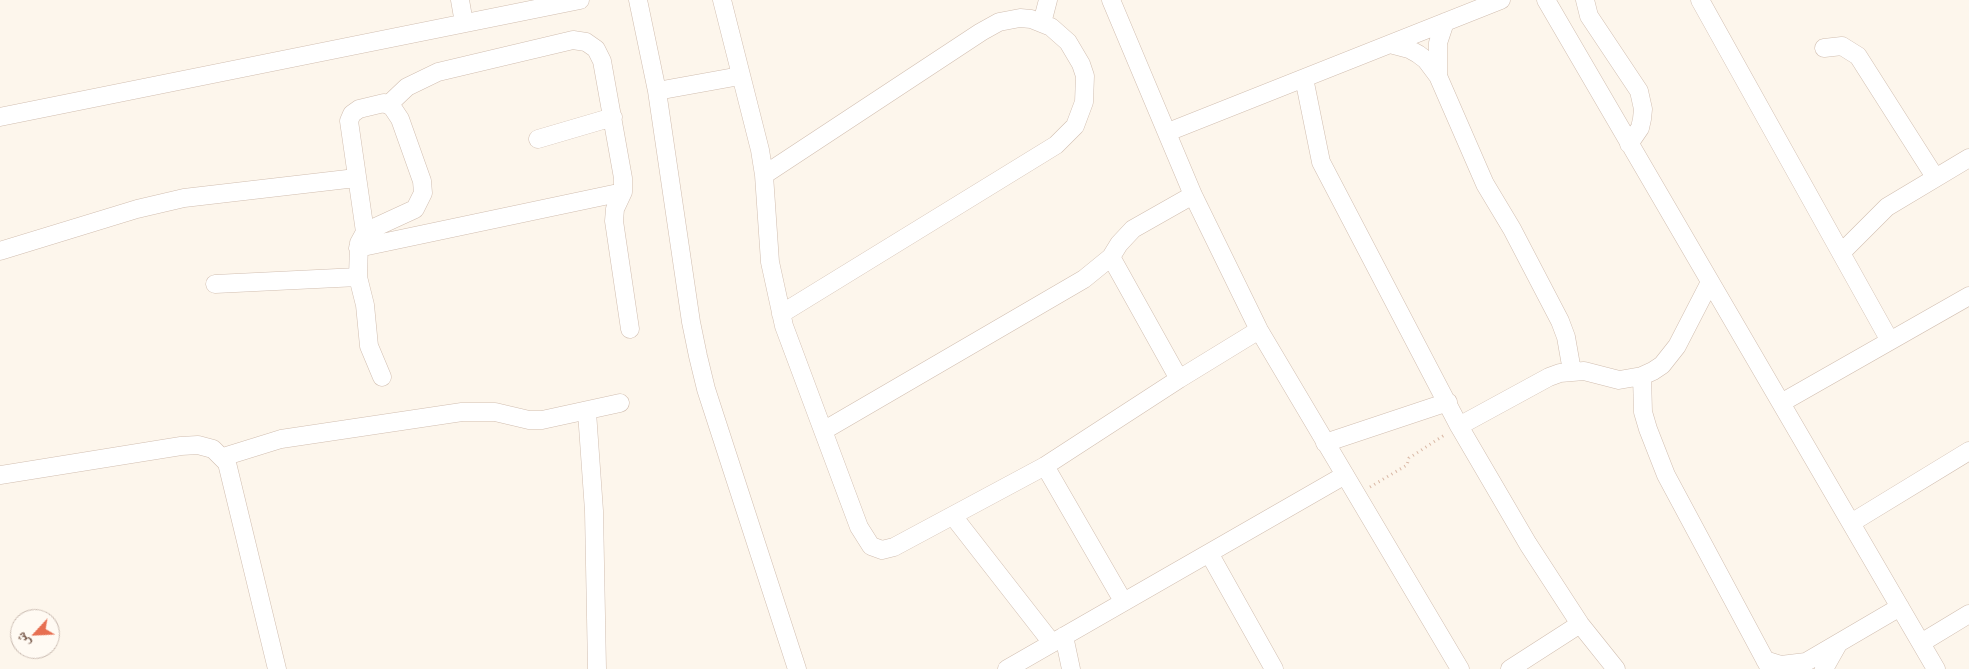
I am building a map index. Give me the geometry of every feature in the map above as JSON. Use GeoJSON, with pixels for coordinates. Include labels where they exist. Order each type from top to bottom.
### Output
{"type":"FeatureCollection","features":[{"type":"Feature","properties":{"kind":"street"},"geometry":{"type":"LineString","coordinates":[[460,0],[464,24]]}},
{"type":"Feature","properties":{"kind":"street"},"geometry":{"type":"LineString","coordinates":[[0,117],[580,0]]}},
{"type":"Feature","properties":{"kind":"street"},"geometry":{"type":"LineString","coordinates":[[638,0],[657,91],[691,322],[706,390],[797,669]]}},
{"type":"Feature","properties":{"kind":"street"},"geometry":{"type":"LineString","coordinates":[[722,0],[740,76],[755,126],[764,175],[770,262],[781,314],[792,350],[858,526],[871,546],[882,550],[894,547],[1045,466],[1178,379],[1259,330]]}},
{"type":"Feature","properties":{"kind":"street"},"geometry":{"type":"LineString","coordinates":[[1042,23],[1048,0]]}},
{"type":"Feature","properties":{"kind":"street"},"geometry":{"type":"LineString","coordinates":[[1111,0],[1193,195],[1259,330],[1460,669]]}},
{"type":"Feature","properties":{"kind":"street"},"geometry":{"type":"LineString","coordinates":[[1168,132],[1501,0]]}},
{"type":"Feature","properties":{"kind":"street"},"geometry":{"type":"LineString","coordinates":[[1546,0],[1936,669]]}},
{"type":"Feature","properties":{"kind":"street"},"geometry":{"type":"LineString","coordinates":[[1585,0],[1589,16],[1639,91],[1643,109],[1642,119],[1640,128],[1629,144]]}},
{"type":"Feature","properties":{"kind":"street"},"geometry":{"type":"LineString","coordinates":[[1705,4],[1890,341]]}},
{"type":"Feature","properties":{"kind":"street"},"geometry":{"type":"LineString","coordinates":[[764,175],[981,32],[1009,19],[1031,19],[1056,31],[1068,42],[1082,64],[1086,89],[1083,108],[1075,126],[1056,145],[781,314]]}},
{"type":"Feature","properties":{"kind":"street"},"geometry":{"type":"LineString","coordinates":[[1438,76],[1438,43],[1445,22]]}},
{"type":"Feature","properties":{"kind":"street"},"geometry":{"type":"LineString","coordinates":[[388,105],[407,87],[430,75],[574,40],[586,42],[599,55],[613,117],[623,192],[615,209],[614,221],[630,330]]}},
{"type":"Feature","properties":{"kind":"street"},"geometry":{"type":"LineString","coordinates":[[1390,44],[1418,54],[1426,60],[1438,76],[1482,178],[1512,229],[1560,321],[1566,337],[1572,371]]}},
{"type":"Feature","properties":{"kind":"street"},"geometry":{"type":"LineString","coordinates":[[1824,48],[1842,46],[1858,56],[1935,177]]}},
{"type":"Feature","properties":{"kind":"street"},"geometry":{"type":"LineString","coordinates":[[657,91],[740,76]]}},
{"type":"Feature","properties":{"kind":"street"},"geometry":{"type":"LineString","coordinates":[[1304,78],[1321,162],[1459,426],[1512,520],[1580,624],[1616,669]]}},
{"type":"Feature","properties":{"kind":"street"},"geometry":{"type":"LineString","coordinates":[[365,232],[349,130],[350,118],[358,109],[379,103],[388,105],[396,110],[422,181],[423,193],[419,204],[410,212],[365,232],[360,239],[358,248],[358,277],[365,306],[369,346],[382,376]]}},
{"type":"Feature","properties":{"kind":"street"},"geometry":{"type":"LineString","coordinates":[[538,139],[613,117]]}},
{"type":"Feature","properties":{"kind":"street"},"geometry":{"type":"LineString","coordinates":[[1841,254],[1883,210],[1969,158]]}},
{"type":"Feature","properties":{"kind":"street"},"geometry":{"type":"LineString","coordinates":[[0,251],[168,201],[202,195],[356,178]]}},
{"type":"Feature","properties":{"kind":"street"},"geometry":{"type":"LineString","coordinates":[[358,248],[623,192]]}},
{"type":"Feature","properties":{"kind":"street"},"geometry":{"type":"LineString","coordinates":[[823,431],[1084,279],[1111,257],[1125,236],[1141,223],[1193,195]]}},
{"type":"Feature","properties":{"kind":"street"},"geometry":{"type":"LineString","coordinates":[[1111,257],[1178,379]]}},
{"type":"Feature","properties":{"kind":"street"},"geometry":{"type":"LineString","coordinates":[[215,284],[358,277]]}},
{"type":"Feature","properties":{"kind":"street"},"geometry":{"type":"LineString","coordinates":[[1459,426],[1549,377],[1572,371],[1584,371],[1619,380],[1642,376],[1658,368],[1670,356],[1710,282]]}},
{"type":"Feature","properties":{"kind":"street"},"geometry":{"type":"LineString","coordinates":[[1781,403],[1969,296]]}},
{"type":"Feature","properties":{"kind":"street"},"geometry":{"type":"LineString","coordinates":[[1642,376],[1644,412],[1648,429],[1666,475],[1767,665],[1798,664],[1813,658],[1900,607]]}},
{"type":"Feature","properties":{"kind":"street"},"geometry":{"type":"LineString","coordinates":[[1325,443],[1448,402]]}},
{"type":"Feature","properties":{"kind":"street"},"geometry":{"type":"LineString","coordinates":[[223,457],[281,439],[462,412],[495,412],[528,420],[542,420],[587,412],[620,403]]}},
{"type":"Feature","properties":{"kind":"street"},"geometry":{"type":"LineString","coordinates":[[587,412],[594,511],[597,669]]}},
{"type":"Feature","properties":{"kind":"street"},"geometry":{"type":"LineString","coordinates":[[0,475],[190,445],[213,449],[223,457],[229,469],[277,669]]}},
{"type":"Feature","properties":{"kind":"street"},"geometry":{"type":"LineString","coordinates":[[1851,522],[1969,451]]}},
{"type":"Feature","properties":{"kind":"street"},"geometry":{"type":"LineString","coordinates":[[1045,466],[1122,601]]}},
{"type":"Feature","properties":{"kind":"street"},"geometry":{"type":"LineString","coordinates":[[1007,669],[1122,601],[1345,476]]}},
{"type":"Feature","properties":{"kind":"street"},"geometry":{"type":"LineString","coordinates":[[953,516],[1058,640],[1071,669]]}},
{"type":"Feature","properties":{"kind":"street"},"geometry":{"type":"LineString","coordinates":[[1209,553],[1274,669]]}},
{"type":"Feature","properties":{"kind":"street"},"geometry":{"type":"LineString","coordinates":[[1921,643],[1969,614]]}},
{"type":"Feature","properties":{"kind":"street"},"geometry":{"type":"LineString","coordinates":[[1510,669],[1580,624]]}},
{"type":"Feature","properties":{"kind":"street"},"geometry":{"type":"LineString","coordinates":[[1824,669],[1838,643]]}},
{"type":"Feature","properties":{"kind":"path"},"geometry":{"type":"LineString","coordinates":[[1356,495],[1408,465],[1409,458],[1459,426]]}}]}
